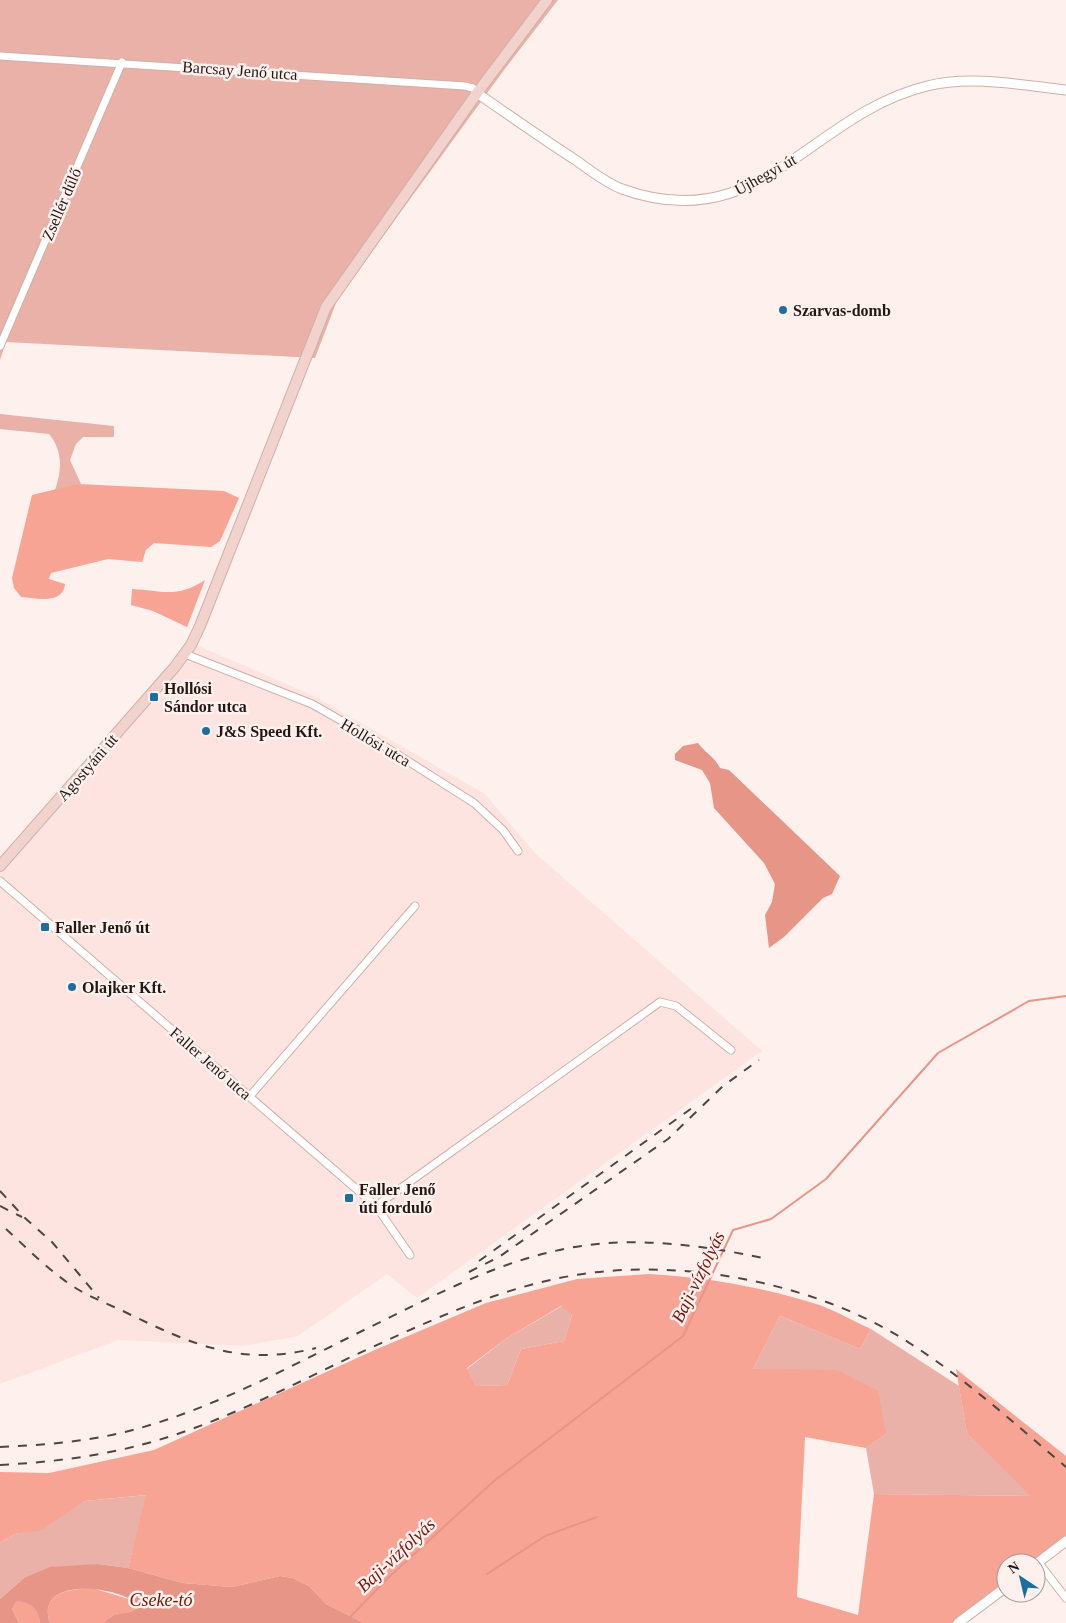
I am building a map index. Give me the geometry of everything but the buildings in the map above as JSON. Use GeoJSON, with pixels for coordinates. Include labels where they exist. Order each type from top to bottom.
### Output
{"type":"FeatureCollection","features":[{"type":"Feature","properties":{"kind":"main road","name":"Agostyáni út"},"geometry":{"type":"LineString","coordinates":[[0,866],[185,654],[200,626],[326,307],[478,93],[547,0]]}},
{"type":"Feature","properties":{"kind":"street","name":"Barcsay Jenő utca"},"geometry":{"type":"LineString","coordinates":[[0,56],[122,62],[465,86],[472,88],[478,93]]}},
{"type":"Feature","properties":{"kind":"street","name":"Zsellér dűlő"},"geometry":{"type":"LineString","coordinates":[[0,346],[122,62]]}},
{"type":"Feature","properties":{"kind":"street","name":"Újhegyi út"},"geometry":{"type":"LineString","coordinates":[[478,93],[535,134],[620,188],[670,202],[698,202],[737,191],[765,178],[875,106],[927,86],[956,82],[981,82],[1066,90]]}},
{"type":"Feature","properties":{"kind":"street","name":"Hollósi utca"},"geometry":{"type":"LineString","coordinates":[[185,654],[312,704],[370,737],[474,804],[503,830],[518,851]]}},
{"type":"Feature","properties":{"kind":"street","name":"Faller Jenő utca"},"geometry":{"type":"LineString","coordinates":[[0,881],[376,1206],[410,1256]]}},
{"type":"Feature","properties":{"kind":"street"},"geometry":{"type":"LineString","coordinates":[[250,1096],[415,906]]}},
{"type":"Feature","properties":{"kind":"street"},"geometry":{"type":"LineString","coordinates":[[376,1206],[660,1002],[676,1006],[731,1050]]}},
{"type":"Feature","properties":{"kind":"street"},"geometry":{"type":"LineString","coordinates":[[1046,1556],[1066,1541]]}},
{"type":"Feature","properties":{"kind":"street"},"geometry":{"type":"LineString","coordinates":[[1046,1574],[1066,1598]]}},
{"type":"Feature","properties":{"kind":"street"},"geometry":{"type":"LineString","coordinates":[[958,1623],[996,1594]]}},
{"type":"Feature","properties":{"kind":"shaded area"},"geometry":{"type":"Polygon","coordinates":[[[0,0],[558,0],[504,70],[338,298],[315,358],[6,342],[0,360],[0,0]]]}},
{"type":"Feature","properties":{"kind":"shaded area"},"geometry":{"type":"Polygon","coordinates":[[[0,414],[114,426],[114,437],[83,437],[76,444],[70,460],[81,484],[55,490],[60,461],[54,440],[49,434],[0,429],[0,414]]]}},
{"type":"Feature","properties":{"kind":"shaded area"},"geometry":{"type":"Polygon","coordinates":[[[78,484],[224,491],[239,498],[220,541],[211,547],[154,543],[146,550],[142,562],[108,559],[51,573],[49,579],[65,584],[63,591],[54,598],[21,597],[14,588],[12,578],[32,495],[78,484]]]}},
{"type":"Feature","properties":{"kind":"shaded area"},"geometry":{"type":"Polygon","coordinates":[[[205,580],[187,627],[153,611],[131,605],[132,589],[170,592],[187,589],[205,580]]]}},
{"type":"Feature","properties":{"kind":"shaded area"},"geometry":{"type":"Polygon","coordinates":[[[192,643],[314,696],[485,794],[535,853],[762,1051],[417,1298],[387,1274],[298,1336],[243,1346],[118,1340],[0,1384],[0,866],[192,643]]]}},
{"type":"Feature","properties":{"kind":"shaded area"},"geometry":{"type":"Polygon","coordinates":[[[649,1274],[737,1284],[780,1294],[822,1306],[871,1329],[860,1349],[780,1316],[753,1369],[837,1370],[878,1391],[886,1434],[866,1448],[805,1437],[797,1597],[858,1615],[874,1494],[1031,1496],[967,1434],[956,1369],[1066,1456],[1066,1536],[1044,1553],[996,1553],[996,1590],[952,1623],[364,1623],[326,1604],[309,1586],[293,1578],[280,1576],[232,1587],[183,1583],[128,1568],[146,1495],[85,1501],[42,1530],[15,1534],[0,1543],[0,1472],[49,1473],[154,1450],[377,1349],[486,1303],[577,1279],[649,1274]],[[561,1306],[507,1338],[467,1368],[476,1386],[507,1385],[521,1349],[564,1341],[572,1315],[561,1306]]]}},
{"type":"Feature","properties":{"kind":"shaded area"},"geometry":{"type":"Polygon","coordinates":[[[562,1306],[572,1315],[564,1341],[521,1349],[507,1385],[476,1386],[467,1369],[507,1338],[562,1306]]]}},
{"type":"Feature","properties":{"kind":"shaded area"},"geometry":{"type":"Polygon","coordinates":[[[780,1316],[860,1349],[871,1329],[959,1386],[967,1434],[1032,1496],[874,1494],[866,1448],[886,1434],[753,1369],[780,1316]]]}},
{"type":"Feature","properties":{"kind":"shaded area"},"geometry":{"type":"Polygon","coordinates":[[[147,1495],[128,1568],[98,1564],[24,1578],[0,1599],[0,1543],[15,1534],[42,1529],[85,1501],[147,1495]]]}},
{"type":"Feature","properties":{"kind":"shaded area"},"geometry":{"type":"Polygon","coordinates":[[[92,1588],[132,1600],[138,1605],[132,1611],[112,1616],[104,1623],[50,1623],[49,1605],[59,1594],[67,1591],[92,1588]]]}},
{"type":"Feature","properties":{"kind":"shaded area"},"geometry":{"type":"Polygon","coordinates":[[[24,1601],[35,1609],[39,1615],[40,1623],[19,1623],[12,1609],[16,1602],[24,1601]]]}},
{"type":"Feature","properties":{"kind":"water"},"geometry":{"type":"Polygon","coordinates":[[[698,743],[715,760],[720,768],[729,770],[840,876],[832,894],[823,898],[784,937],[769,948],[765,915],[772,902],[775,884],[764,863],[714,808],[710,783],[702,770],[675,760],[675,754],[683,746],[698,743]]]}},
{"type":"Feature","properties":{"kind":"water","name":"Cseke-tó"},"geometry":{"type":"Polygon","coordinates":[[[98,1564],[128,1568],[183,1583],[232,1587],[280,1576],[293,1578],[309,1586],[326,1604],[364,1623],[104,1623],[108,1618],[136,1609],[138,1605],[128,1598],[114,1593],[80,1589],[65,1591],[54,1598],[48,1608],[50,1623],[40,1623],[38,1614],[33,1607],[26,1603],[16,1602],[12,1609],[19,1623],[0,1623],[0,1599],[24,1578],[50,1567],[98,1564]]]}},
{"type":"Feature","properties":{"kind":"waterway","name":"Baji-vízfolyás"},"geometry":{"type":"LineString","coordinates":[[349,1618],[388,1578],[494,1481],[683,1336],[733,1230],[771,1219],[826,1179],[938,1053],[1029,1001],[1066,996]]}},
{"type":"Feature","properties":{"kind":"waterway"},"geometry":{"type":"LineString","coordinates":[[487,1574],[545,1536],[597,1517]]}},
{"type":"Feature","properties":{"kind":"railway"},"geometry":{"type":"LineString","coordinates":[[469,1272],[499,1257],[668,1139],[723,1086],[759,1060]]}},
{"type":"Feature","properties":{"kind":"railway"},"geometry":{"type":"LineString","coordinates":[[479,1261],[692,1108]]}},
{"type":"Feature","properties":{"kind":"railway"},"geometry":{"type":"LineString","coordinates":[[0,1191],[25,1218],[52,1242],[99,1298]]}},
{"type":"Feature","properties":{"kind":"railway"},"geometry":{"type":"LineString","coordinates":[[0,1206],[22,1217]]}},
{"type":"Feature","properties":{"kind":"railway"},"geometry":{"type":"LineString","coordinates":[[6,1229],[69,1284],[174,1335],[218,1350],[241,1354],[265,1355],[316,1348]]}},
{"type":"Feature","properties":{"kind":"railway"},"geometry":{"type":"LineString","coordinates":[[0,1447],[94,1438],[125,1432],[187,1413],[277,1373],[466,1281],[492,1270],[547,1253],[575,1247],[623,1242],[672,1244],[721,1250],[768,1259]]}},
{"type":"Feature","properties":{"kind":"railway"},"geometry":{"type":"LineString","coordinates":[[0,1465],[59,1460],[98,1454],[136,1446],[181,1433],[255,1403],[434,1319],[518,1289],[576,1275],[618,1270],[661,1270],[705,1273],[750,1280],[793,1291],[835,1305],[875,1323],[911,1344],[952,1372],[1066,1467]]}},
{"type":"Feature","properties":{"kind":"place","name":"Szarvas-domb"},"geometry":{"type":"Point","coordinates":[783,310]}},
{"type":"Feature","properties":{"kind":"place","name":"Hollósi Sándor utca"},"geometry":{"type":"Point","coordinates":[154,697]}},
{"type":"Feature","properties":{"kind":"place","name":"J&S Speed Kft."},"geometry":{"type":"Point","coordinates":[206,731]}},
{"type":"Feature","properties":{"kind":"place","name":"Faller Jenő út"},"geometry":{"type":"Point","coordinates":[45,927]}},
{"type":"Feature","properties":{"kind":"place","name":"Olajker Kft."},"geometry":{"type":"Point","coordinates":[72,987]}},
{"type":"Feature","properties":{"kind":"place","name":"Faller Jenő úti forduló"},"geometry":{"type":"Point","coordinates":[349,1198]}}]}
